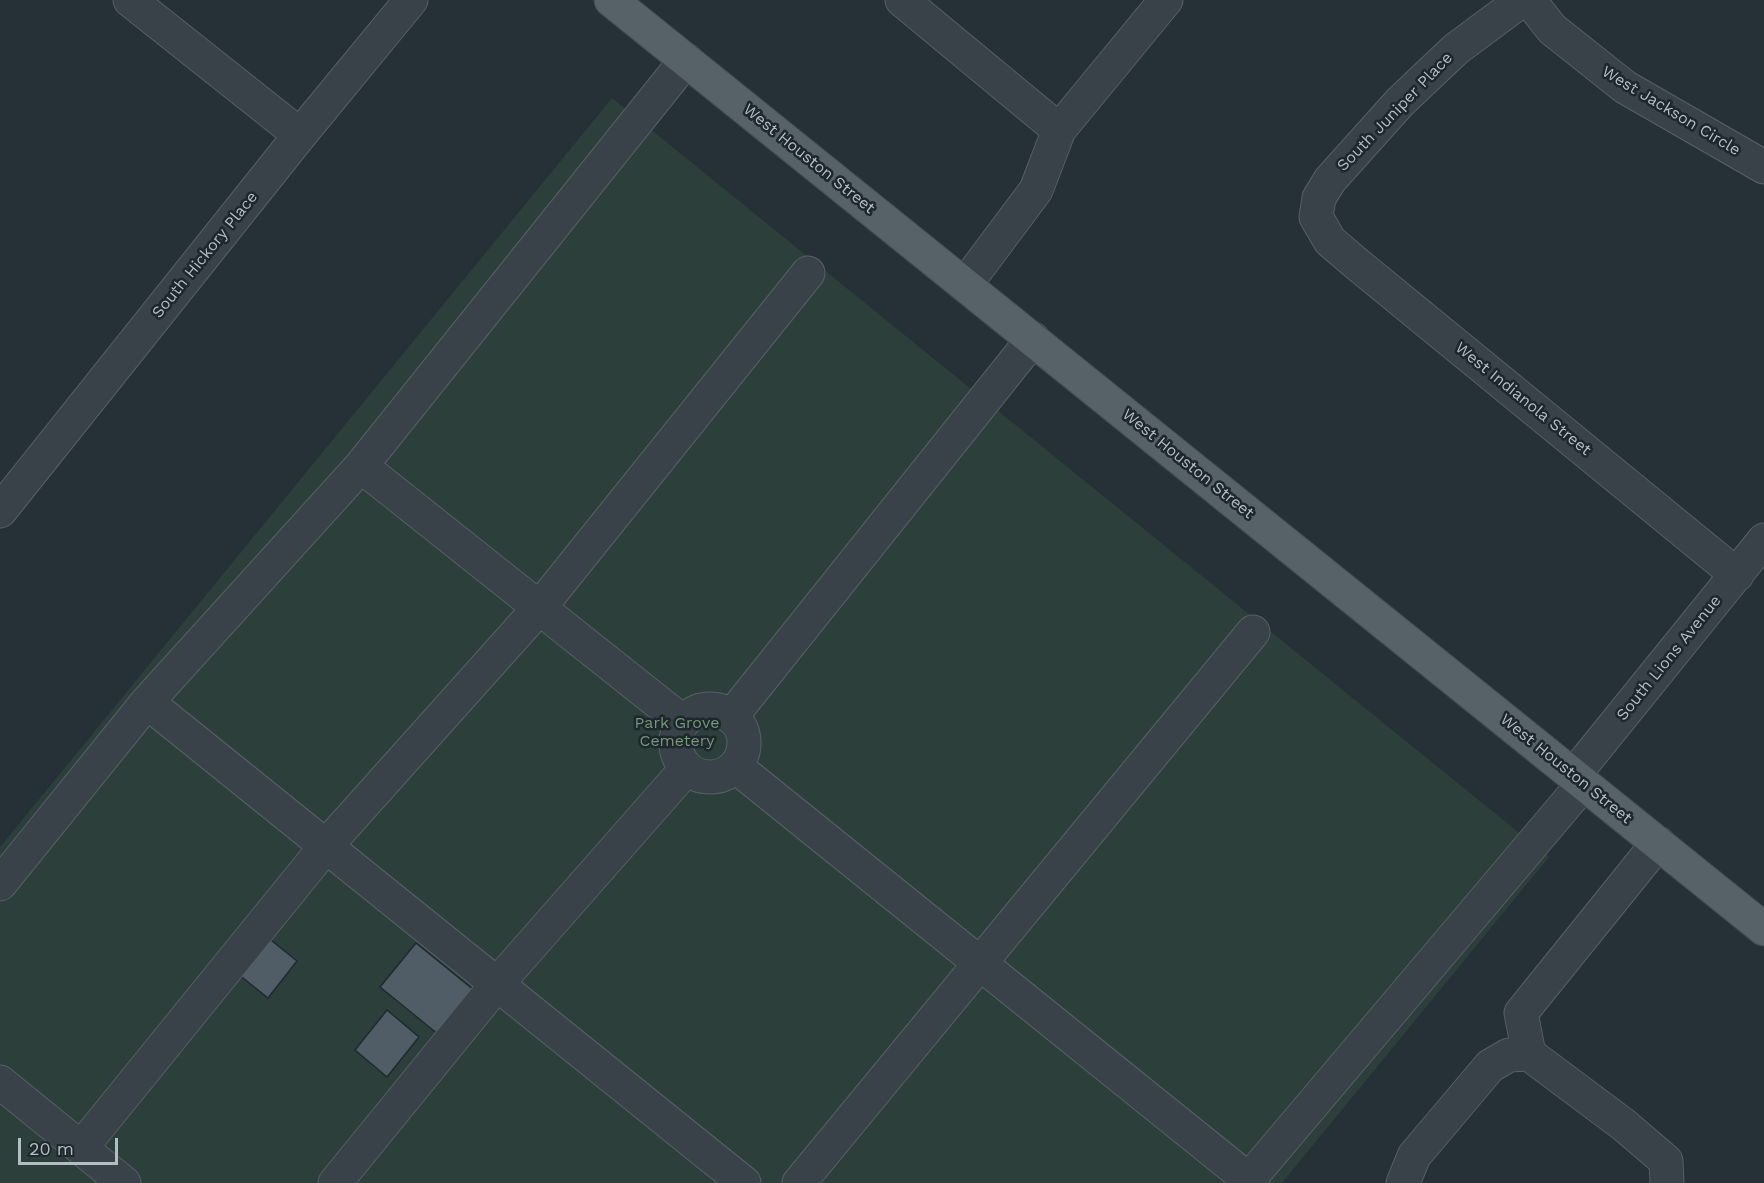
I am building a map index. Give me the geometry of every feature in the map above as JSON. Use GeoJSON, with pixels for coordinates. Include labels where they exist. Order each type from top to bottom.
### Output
{"type":"FeatureCollection","features":[{"type":"Feature","properties":{"kind":"main road","name":"West Houston Street"},"geometry":{"type":"LineString","coordinates":[[611,0],[1764,928]]}},
{"type":"Feature","properties":{"kind":"street"},"geometry":{"type":"LineString","coordinates":[[130,0],[300,135]]}},
{"type":"Feature","properties":{"kind":"street","name":"South Hickory Place"},"geometry":{"type":"LineString","coordinates":[[0,510],[411,0]]}},
{"type":"Feature","properties":{"kind":"street"},"geometry":{"type":"LineString","coordinates":[[902,0],[1059,130]]}},
{"type":"Feature","properties":{"kind":"street"},"geometry":{"type":"LineString","coordinates":[[965,285],[1036,190],[1059,130],[1166,0]]}},
{"type":"Feature","properties":{"kind":"street","name":"South Juniper Place"},"geometry":{"type":"LineString","coordinates":[[1316,217],[1319,198],[1330,180],[1400,102],[1456,49],[1522,0]]}},
{"type":"Feature","properties":{"kind":"street","name":"West Jackson Circle"},"geometry":{"type":"LineString","coordinates":[[1529,0],[1552,29],[1625,87],[1764,167]]}},
{"type":"Feature","properties":{"kind":"street"},"geometry":{"type":"LineString","coordinates":[[0,884],[147,702],[361,466],[686,60]]}},
{"type":"Feature","properties":{"kind":"street","name":"West Indianola Street"},"geometry":{"type":"LineString","coordinates":[[1316,217],[1330,241],[1357,264],[1737,575]]}},
{"type":"Feature","properties":{"kind":"street"},"geometry":{"type":"LineString","coordinates":[[81,1148],[326,846],[540,607],[808,273]]}},
{"type":"Feature","properties":{"kind":"street"},"geometry":{"type":"LineString","coordinates":[[731,717],[1033,339]]}},
{"type":"Feature","properties":{"kind":"street"},"geometry":{"type":"LineString","coordinates":[[361,466],[683,722]]}},
{"type":"Feature","properties":{"kind":"street","name":"South Lions Avenue"},"geometry":{"type":"LineString","coordinates":[[1248,1181],[1579,779],[1764,540]]}},
{"type":"Feature","properties":{"kind":"street"},"geometry":{"type":"LineString","coordinates":[[799,1183],[1253,632]]}},
{"type":"Feature","properties":{"kind":"street"},"geometry":{"type":"LineString","coordinates":[[147,702],[744,1183]]}},
{"type":"Feature","properties":{"kind":"street"},"geometry":{"type":"LineString","coordinates":[[714,709],[731,717],[740,728],[744,738],[744,750],[740,760],[723,775],[713,778],[702,777],[691,772],[682,764],[675,743],[683,722],[692,714],[702,710],[714,709]]}},
{"type":"Feature","properties":{"kind":"street"},"geometry":{"type":"LineString","coordinates":[[735,766],[1248,1181]]}},
{"type":"Feature","properties":{"kind":"street"},"geometry":{"type":"LineString","coordinates":[[335,1183],[497,984],[687,768]]}},
{"type":"Feature","properties":{"kind":"street"},"geometry":{"type":"LineString","coordinates":[[1529,1054],[1521,1013],[1658,843]]}},
{"type":"Feature","properties":{"kind":"street"},"geometry":{"type":"LineString","coordinates":[[1403,1183],[1414,1156],[1490,1066],[1509,1055],[1529,1054],[1624,1125],[1666,1161],[1667,1183]]}},
{"type":"Feature","properties":{"kind":"street"},"geometry":{"type":"LineString","coordinates":[[0,1082],[124,1183]]}},
{"type":"Feature","properties":{"kind":"green space","name":"Park Grove Cemetery"},"geometry":{"type":"Polygon","coordinates":[[[612,98],[1549,857],[1282,1183],[0,1183],[0,847],[612,98]]]}},
{"type":"Feature","properties":{"kind":"building"},"geometry":{"type":"Polygon","coordinates":[[[267,937],[297,961],[268,998],[238,974],[267,937]]]}},
{"type":"Feature","properties":{"kind":"building"},"geometry":{"type":"Polygon","coordinates":[[[416,943],[475,991],[439,1035],[380,987],[416,943]]]}},
{"type":"Feature","properties":{"kind":"building"},"geometry":{"type":"Polygon","coordinates":[[[387,1010],[419,1037],[387,1077],[355,1050],[387,1010]]]}}]}
